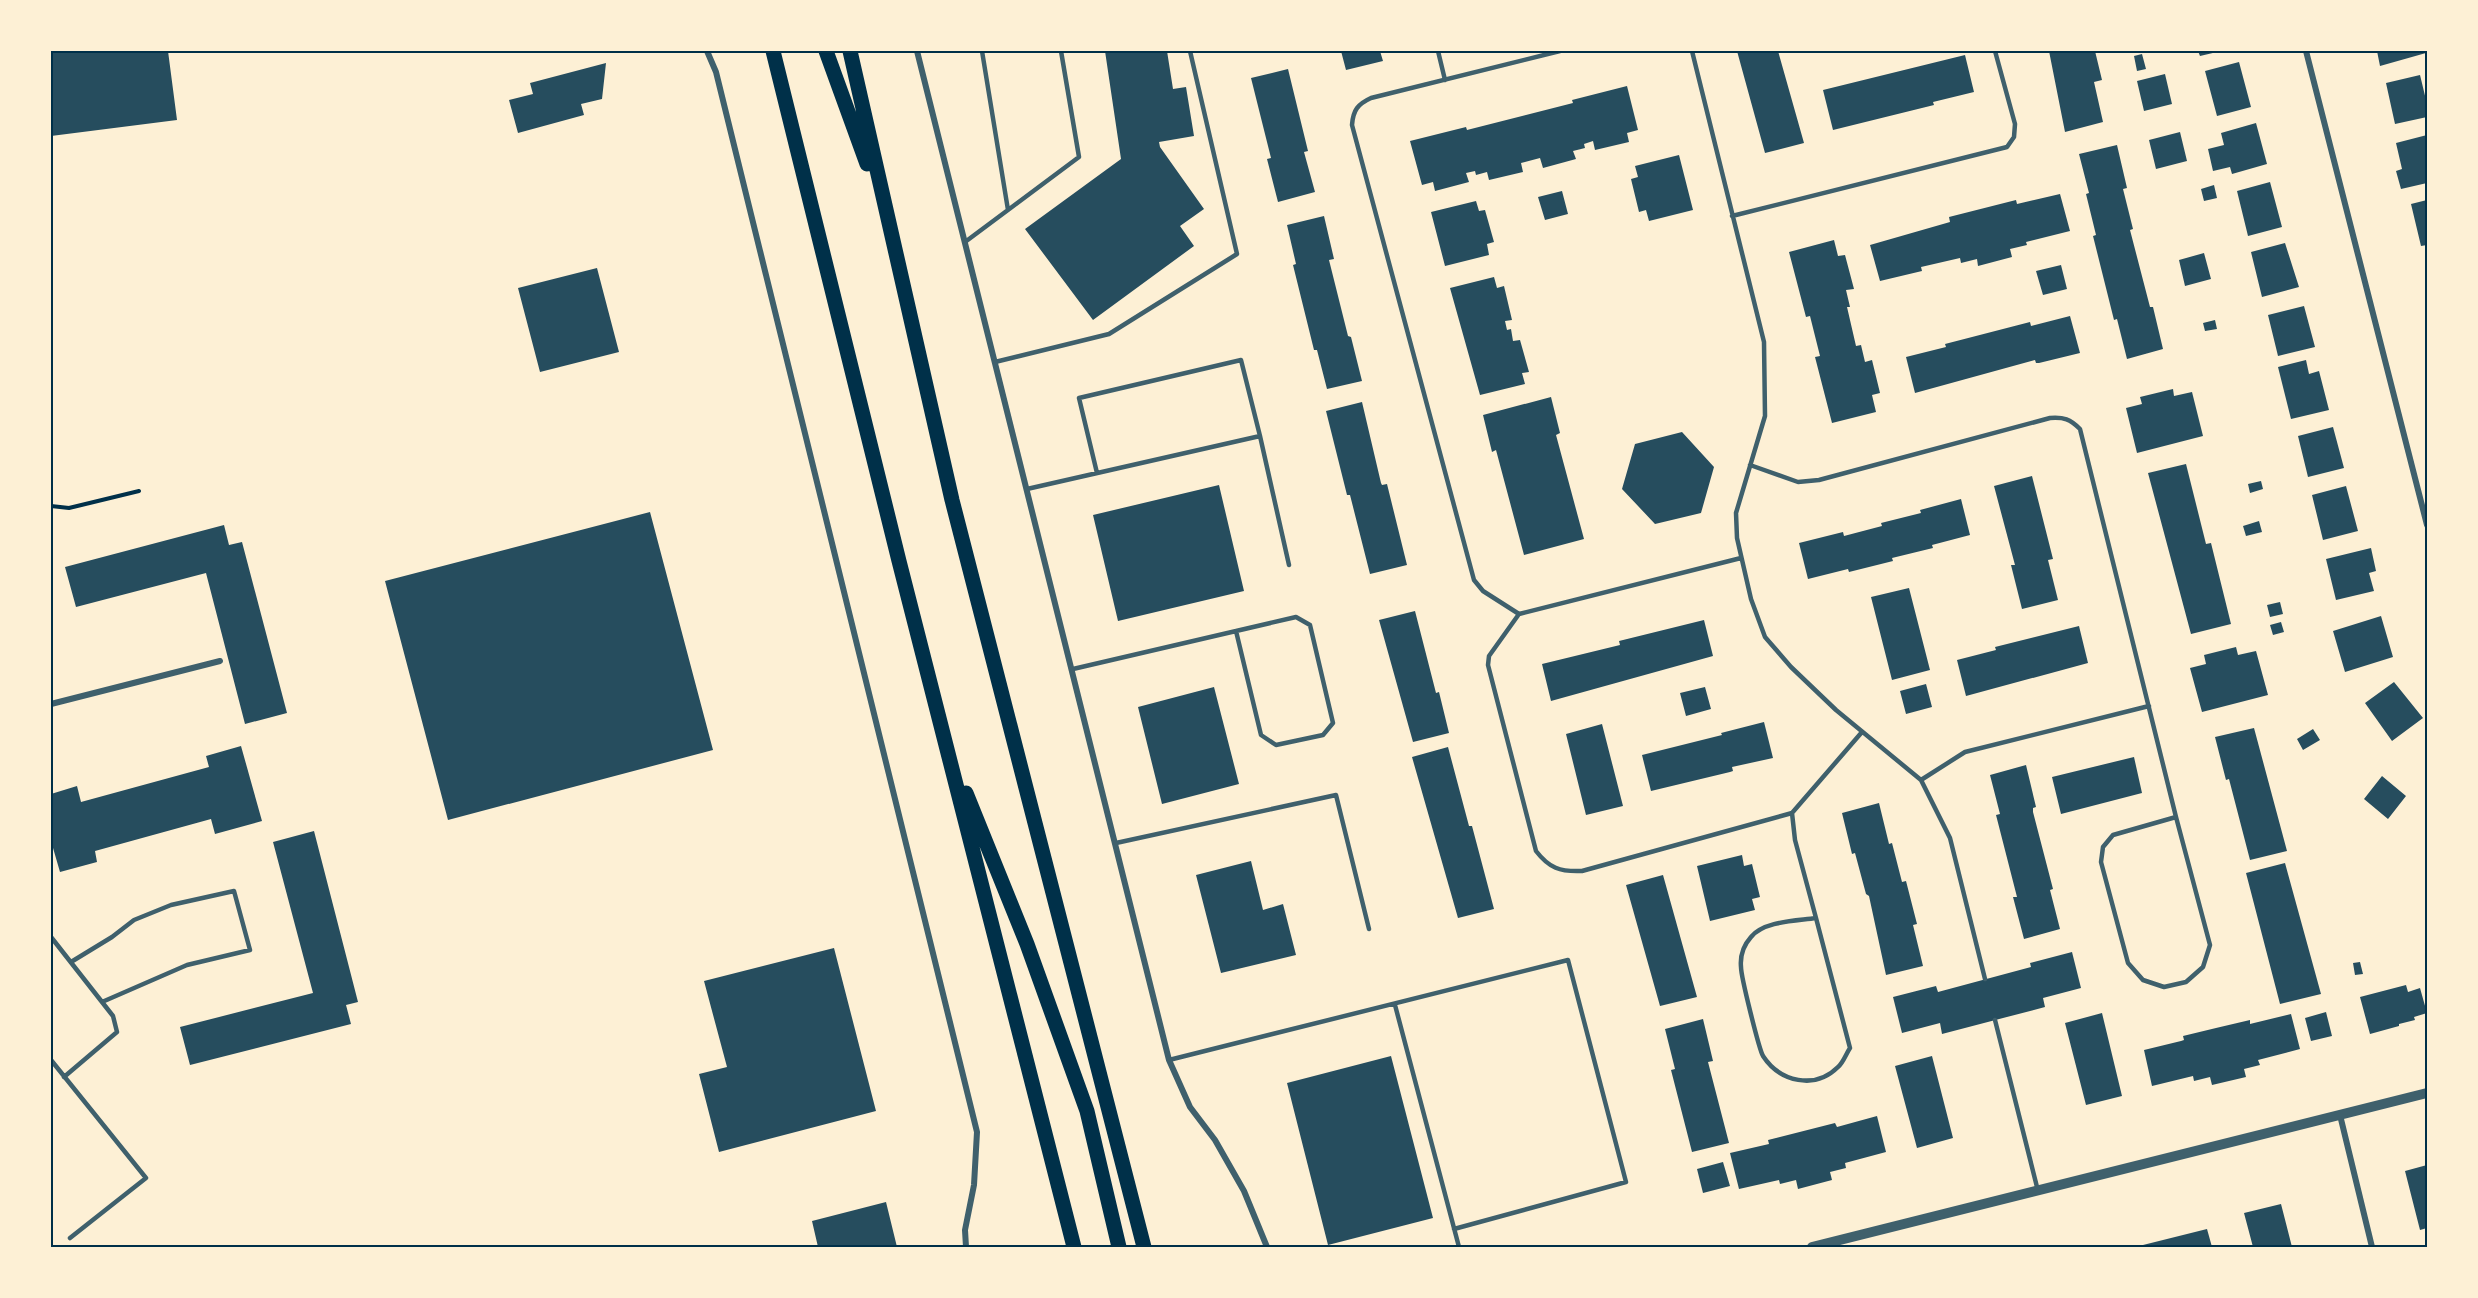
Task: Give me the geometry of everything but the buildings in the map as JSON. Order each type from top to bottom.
[{"type":"main road","points":[[773,51],[1074,1247]]},
{"type":"main road","points":[[826,51],[889,223]]},
{"type":"main road","points":[[850,51],[952,500],[1144,1247]]},
{"type":"main road","points":[[944,737],[1027,944],[1087,1111],[1119,1247]]},
{"type":"street","points":[[707,51],[719,81],[976,1132],[974,1185],[965,1230],[966,1247]]},
{"type":"street","points":[[917,51],[1169,1060],[1190,1107],[1215,1140],[1244,1191],[1267,1247]]},
{"type":"street","points":[[2306,51],[2427,525]]},
{"type":"street","points":[[51,704],[220,661]]},
{"type":"street","points":[[1812,1247],[2427,1093]]},
{"type":"street","points":[[2340,1114],[2372,1247]]},
{"type":"lane","points":[[982,51],[1008,210]]},
{"type":"lane","points":[[965,242],[1079,157],[1061,51]]},
{"type":"lane","points":[[995,362],[1109,334],[1237,254],[1190,51]]},
{"type":"lane","points":[[1438,51],[1445,80]]},
{"type":"lane","points":[[1519,614],[1483,591],[1474,580],[1352,125],[1353,113],[1360,103],[1371,98],[1560,51]]},
{"type":"lane","points":[[1692,51],[1764,342],[1765,416],[1736,513],[1741,558],[1751,599],[1765,637],[1791,668],[1862,732],[1921,780],[1950,838],[1985,979]]},
{"type":"lane","points":[[1732,216],[2007,147],[2014,137],[2015,124],[1995,51]]},
{"type":"lane","points":[[1097,473],[1079,398],[1241,360],[1289,565]]},
{"type":"lane","points":[[1750,465],[1798,482],[1819,480],[2050,418],[2062,417],[2072,421],[2080,429],[2210,945],[2203,967],[2186,982],[2164,987],[2143,980],[2128,963],[2101,862],[2103,847],[2113,835],[2176,817]]},
{"type":"lane","points":[[1027,489],[1260,436]]},
{"type":"lane","points":[[1741,558],[1519,614],[1489,657],[1488,665],[1536,850],[1547,865],[1563,872],[1582,871],[1792,813],[1862,732]]},
{"type":"lane","points":[[1073,669],[1296,616],[1310,625],[1333,723],[1323,735],[1276,745],[1261,735],[1236,631]]},
{"type":"lane","points":[[1921,780],[1965,752],[2149,706]]},
{"type":"lane","points":[[1116,843],[1336,795],[1369,928]]},
{"type":"lane","points":[[1792,813],[1795,840],[1816,918],[1850,1048],[1839,1067],[1820,1079],[1797,1081],[1776,1072],[1762,1055],[1741,968],[1742,951],[1752,936],[1767,927],[1816,918]]},
{"type":"lane","points":[[71,962],[134,920],[171,904],[234,891],[249,950],[187,965],[102,1002]]},
{"type":"lane","points":[[51,937],[113,1016],[117,1032],[64,1077]]},
{"type":"lane","points":[[1169,1060],[1568,960],[1626,1182],[1454,1229]]},
{"type":"lane","points":[[1395,1005],[1459,1247]]},
{"type":"lane","points":[[1995,1020],[2038,1191]]},
{"type":"lane","points":[[51,1060],[146,1178],[70,1238]]},
{"type":"path","points":[[51,506],[69,508],[139,491]]}]
